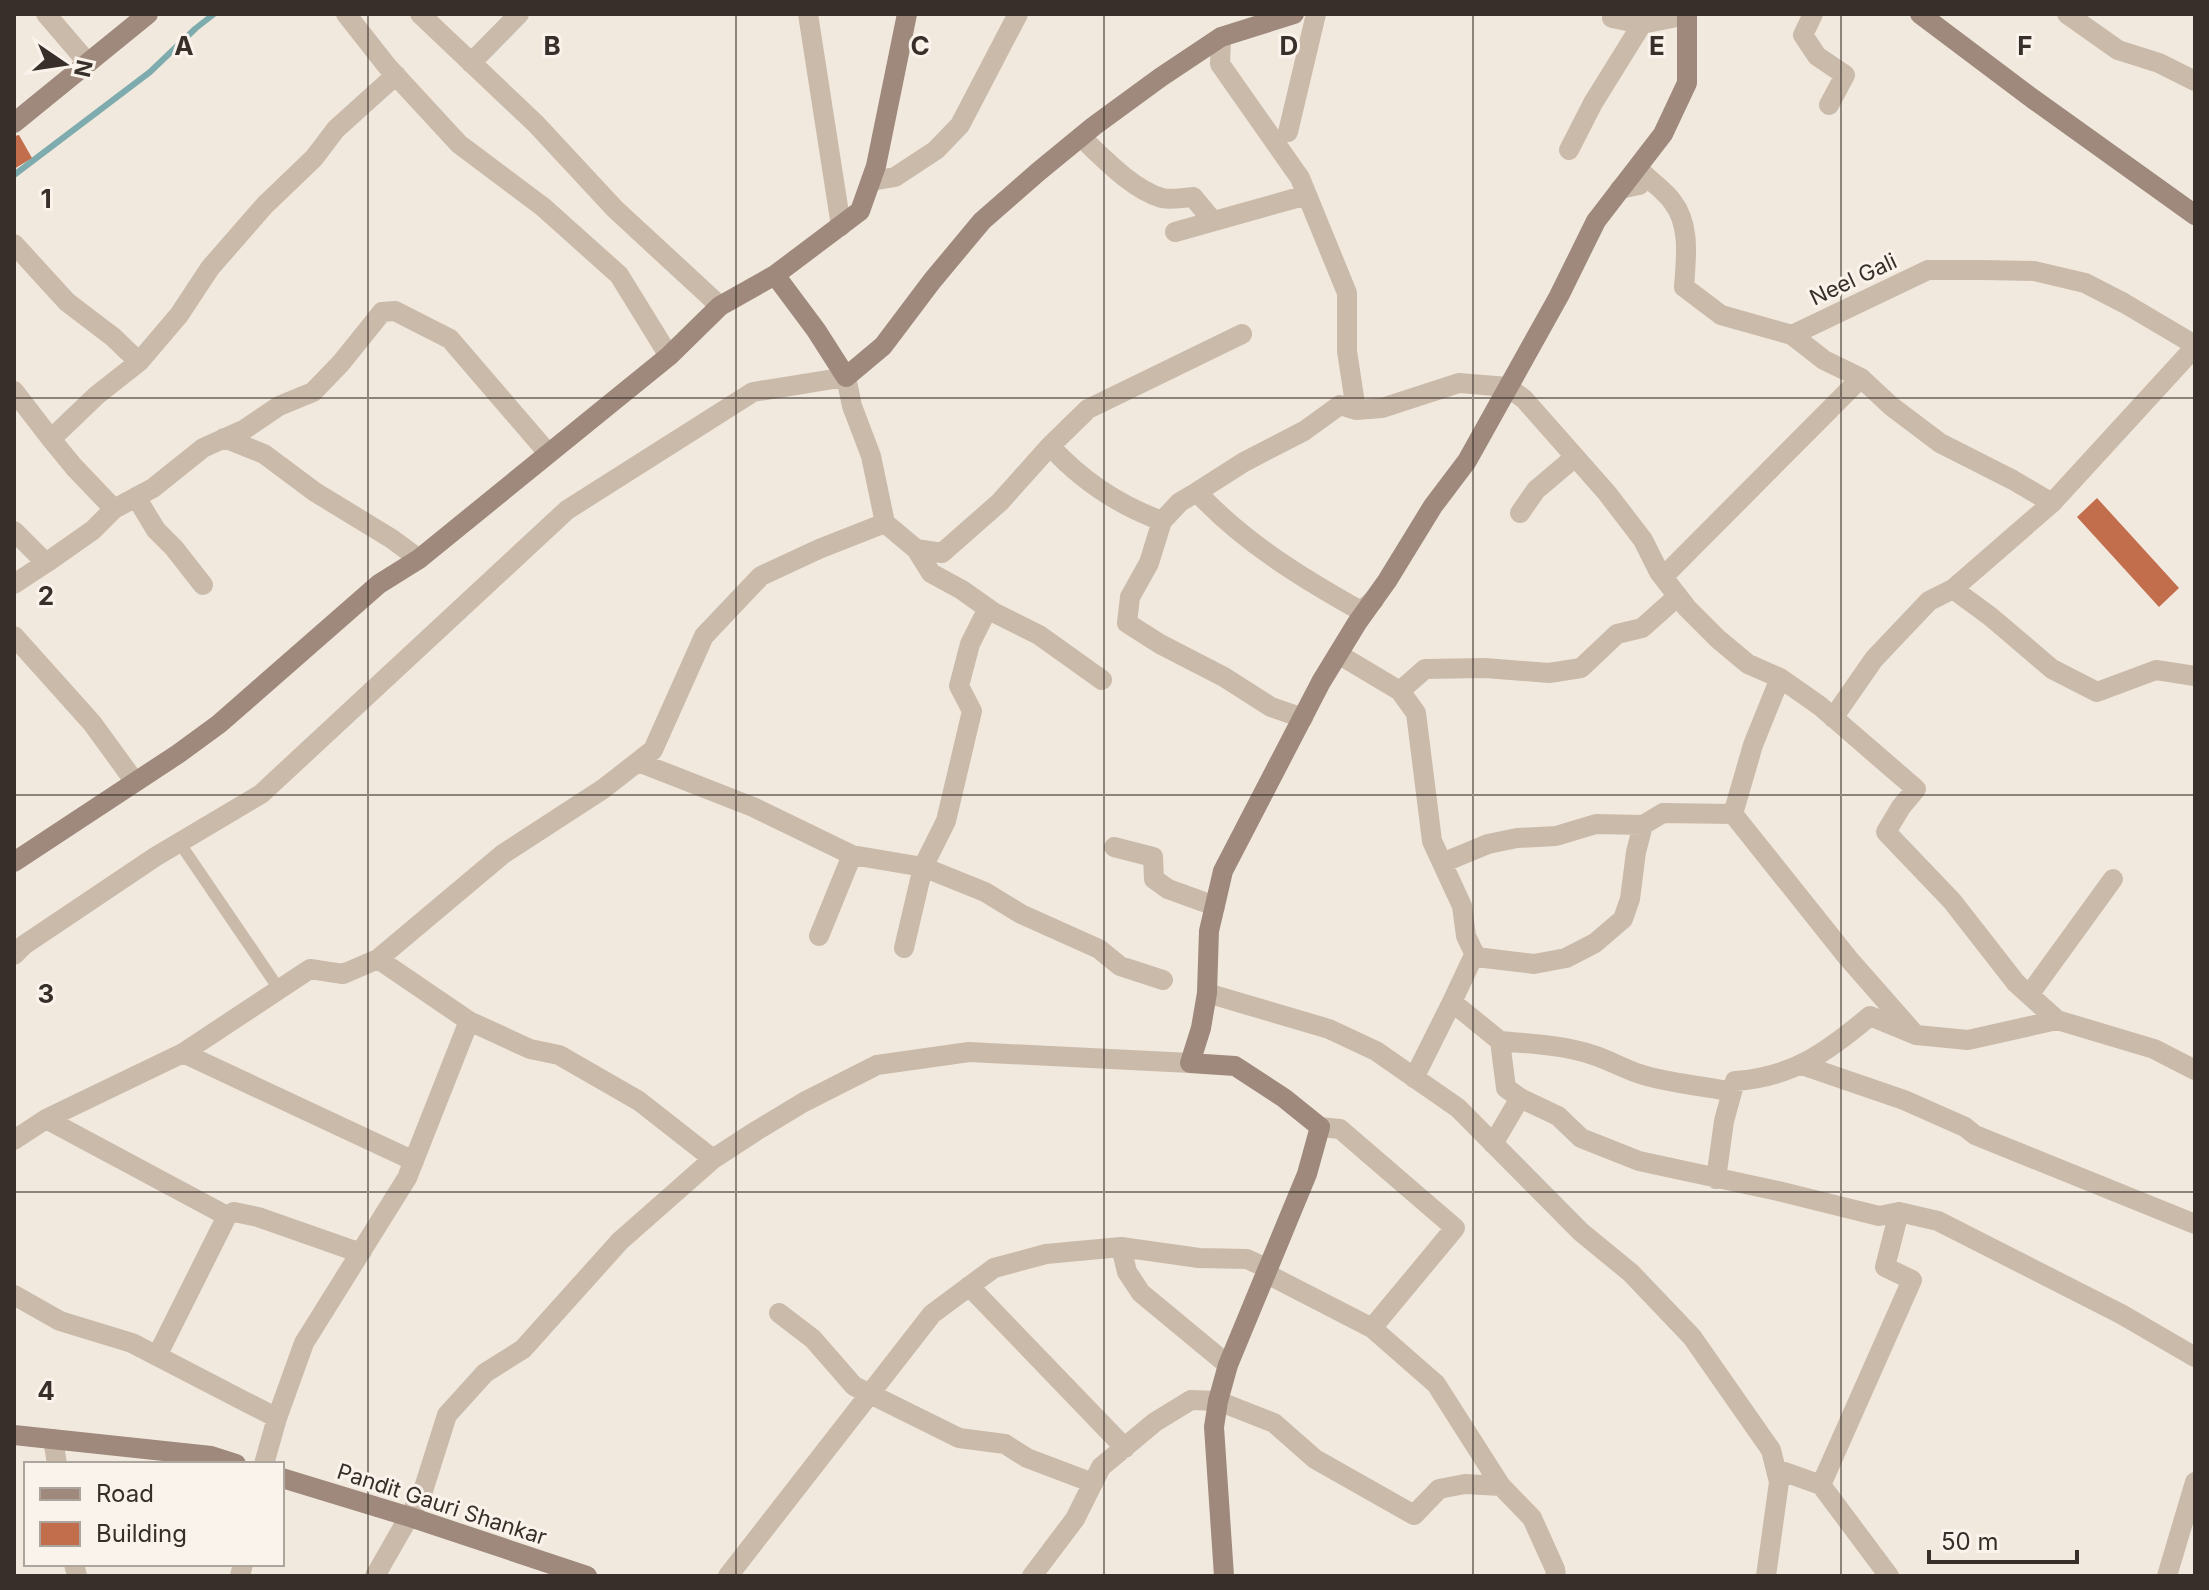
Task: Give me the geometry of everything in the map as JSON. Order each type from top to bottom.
[{"type":"street","points":[[46,14],[88,63]]},
{"type":"street","points":[[14,123],[148,14]]},
{"type":"street","points":[[346,14],[459,144],[543,207],[619,275],[669,356]]},
{"type":"street","points":[[420,14],[536,124],[615,209],[720,306]]},
{"type":"street","points":[[471,63],[519,14]]},
{"type":"street","points":[[808,14],[841,226]]},
{"type":"street","points":[[14,862],[219,724],[379,584],[419,559],[669,356],[720,306],[775,275],[860,211],[876,166],[907,14]]},
{"type":"street","points":[[871,181],[895,177],[936,150],[960,125],[1018,14]]},
{"type":"street","points":[[14,955],[179,842],[261,794],[567,510],[753,392],[846,377],[883,346],[982,221],[1081,137],[1221,37],[1294,14]]},
{"type":"street","points":[[1288,132],[1316,14]]},
{"type":"street","points":[[1190,1063],[1201,1028],[1207,993],[1209,931],[1223,871],[1338,654],[1433,506],[1467,461],[1559,296],[1596,221],[1663,134],[1687,83],[1687,14],[1642,24],[1612,18]]},
{"type":"street","points":[[1813,14],[1803,35],[1817,56],[1845,75],[1829,105]]},
{"type":"street","points":[[1920,14],[2195,215]]},
{"type":"street","points":[[2067,14],[2118,50],[2159,63],[2195,81]]},
{"type":"street","points":[[1569,150],[1593,103],[1642,24]]},
{"type":"street","points":[[1221,37],[1220,64],[1300,178],[1347,293],[1347,351],[1356,410]]},
{"type":"street","points":[[51,439],[97,395],[139,362],[179,315],[210,268],[265,205],[314,158],[336,129],[396,75]]},
{"type":"street","points":[[1081,137],[1136,185],[1163,199],[1193,197],[1213,221]]},
{"type":"street","points":[[1620,189],[1639,185],[1645,175],[1673,201],[1682,220],[1687,247],[1684,287],[1721,315],[1792,335],[1824,360],[1861,378],[1891,406],[1940,443],[2052,503]]},
{"type":"street","points":[[1175,232],[1307,195]]},
{"type":"street","points":[[14,244],[67,302],[113,337],[139,362]]},
{"type":"street","name":"Neel Gali","points":[[1792,335],[1928,270],[2034,271],[2085,283],[2195,346]]},
{"type":"street","points":[[775,275],[846,377],[852,406],[871,456],[885,523],[916,549],[931,573],[1039,635],[1102,680]]},
{"type":"street","points":[[14,584],[93,530],[114,509],[153,488],[203,448],[245,429],[279,406],[313,392],[382,312],[395,311],[450,339],[548,453]]},
{"type":"street","points":[[916,549],[942,553],[1000,502],[1088,409],[1242,334]]},
{"type":"street","points":[[1833,718],[1874,659],[1929,601],[1953,589],[2052,503],[2195,346]]},
{"type":"street","points":[[1663,577],[1861,378]]},
{"type":"street","points":[[1303,718],[1271,707],[1127,623],[1130,597],[1149,563],[1162,521],[1180,502],[1244,462],[1304,431],[1340,405],[1356,410],[1382,408],[1459,383],[1508,387],[1524,399],[1607,493],[1643,540],[1663,577],[1718,639],[1748,664],[1780,678],[1820,706],[1916,789],[1886,832],[1952,901],[2016,983],[2057,1020],[2154,1049],[2195,1070]]},
{"type":"street","points":[[14,391],[74,467],[114,509]]},
{"type":"street","points":[[224,438],[264,454],[315,492],[419,559]]},
{"type":"street","points":[[1050,446],[1071,469],[1129,509],[1162,521]]},
{"type":"street","points":[[1520,513],[1536,490],[1575,457]]},
{"type":"street","points":[[1197,492],[1219,515],[1266,552],[1334,596],[1361,611],[1374,600]]},
{"type":"street","points":[[136,497],[156,530],[203,585]]},
{"type":"street","points":[[14,1140],[46,1119],[183,1053],[310,969],[343,974],[378,959],[503,854],[603,789],[653,750],[704,636],[761,576],[885,523]]},
{"type":"street","points":[[14,531],[46,563]]},
{"type":"street","points":[[1953,589],[2052,669],[2097,692],[2156,670],[2195,676]]},
{"type":"street","points":[[1400,691],[1425,669],[1485,668],[1549,673],[1581,668],[1617,634],[1642,628],[1678,596]]},
{"type":"street","points":[[904,948],[923,867],[946,821],[972,711],[959,686],[970,644],[988,608]]},
{"type":"street","points":[[14,636],[92,723],[135,782]]},
{"type":"street","points":[[1338,654],[1400,691],[1416,713],[1432,841],[1462,906],[1466,936],[1476,957],[1534,964],[1566,958],[1595,943],[1623,919],[1630,899],[1643,825]]},
{"type":"street","points":[[1733,814],[1753,745],[1780,678]]},
{"type":"street","points":[[638,762],[753,807],[852,855],[923,867],[985,892],[1021,914],[1099,949],[1120,966],[1163,980]]},
{"type":"street","points":[[1442,863],[1488,844],[1517,838],[1556,836],[1596,824],[1643,825],[1663,813],[1733,814]]},
{"type":"street","points":[[1733,814],[1848,958],[1916,1035]]},
{"type":"street","points":[[1114,847],[1153,857],[1154,879],[1168,889],[1215,906]]},
{"type":"street","points":[[819,936],[852,855]]},
{"type":"street","points":[[2029,995],[2113,879]]},
{"type":"street","points":[[1414,1078],[1475,953]]},
{"type":"street","points":[[378,959],[469,1021],[530,1049],[559,1055],[639,1101],[713,1159]]},
{"type":"street","points":[[1207,993],[1329,1029],[1376,1051],[1458,1108],[1581,1232],[1631,1273],[1692,1337],[1771,1450],[1779,1482],[1766,1576]]},
{"type":"street","points":[[1452,1002],[1500,1041],[1550,1045],[1593,1055],[1665,1081],[1732,1092]]},
{"type":"street","points":[[1716,1179],[1724,1121],[1735,1081],[1754,1079],[1802,1065],[1832,1047],[1870,1016],[1916,1035],[1968,1040],[2057,1020]]},
{"type":"street","points":[[265,1462],[304,1343],[407,1178],[469,1021]]},
{"type":"street","points":[[1500,1041],[1506,1088],[1558,1116],[1581,1138],[1639,1161],[1716,1179],[1879,1216],[1899,1212],[1938,1221],[2121,1314],[2195,1357]]},
{"type":"street","points":[[375,1576],[422,1494],[447,1415],[485,1373],[523,1349],[620,1241],[713,1159],[804,1102],[877,1065],[969,1052],[1235,1066],[1284,1098],[1320,1127],[1340,1129],[1455,1228],[1372,1328]]},
{"type":"street","points":[[183,1053],[414,1161]]},
{"type":"street","points":[[1802,1065],[1904,1100],[1965,1127],[1975,1135],[2195,1224]]},
{"type":"street","points":[[1493,1144],[1520,1098]]},
{"type":"street","points":[[46,1119],[227,1216]]},
{"type":"street","points":[[1224,1576],[1214,1427],[1218,1401],[1228,1365],[1307,1174],[1320,1127]]},
{"type":"street","points":[[157,1356],[227,1216],[234,1212],[362,1251]]},
{"type":"street","points":[[1821,1485],[1912,1280],[1885,1267],[1899,1212]]},
{"type":"street","points":[[728,1576],[932,1314],[994,1268],[1046,1254],[1121,1247],[1199,1258],[1247,1259],[1269,1269]]},
{"type":"street","points":[[1121,1247],[1127,1272],[1141,1293],[1228,1365]]},
{"type":"street","points":[[1269,1269],[1267,1274],[1372,1328],[1436,1384],[1501,1486],[1532,1518],[1556,1576]]},
{"type":"street","points":[[969,1286],[1125,1448]]},
{"type":"street","points":[[14,1295],[60,1321],[132,1343],[277,1418]]},
{"type":"street","points":[[779,1313],[813,1339],[854,1386],[959,1438],[1005,1444],[1027,1458],[1093,1483]]},
{"type":"street","points":[[1032,1576],[1075,1519],[1101,1467],[1155,1422],[1191,1400],[1218,1401],[1274,1423],[1315,1459],[1414,1515],[1439,1489],[1465,1484],[1501,1486]]},
{"type":"street","points":[[14,1435],[211,1456],[230,1462]]},
{"type":"street","points":[[53,1439],[57,1462]]},
{"type":"street","points":[[1776,1469],[1821,1485],[1891,1575]]},
{"type":"street","name":"Pandit Gauri Shankar","points":[[284,1479],[587,1576]]},
{"type":"street","points":[[2167,1576],[2195,1482]]},
{"type":"lane","points":[[179,842],[279,989]]},
{"type":"building","points":[[19,135],[32,158],[14,169],[14,136]]},
{"type":"building","points":[[2097,498],[2179,588],[2159,607],[2077,517]]},
{"type":"waterway","points":[[14,175],[150,72],[214,14]]}]
